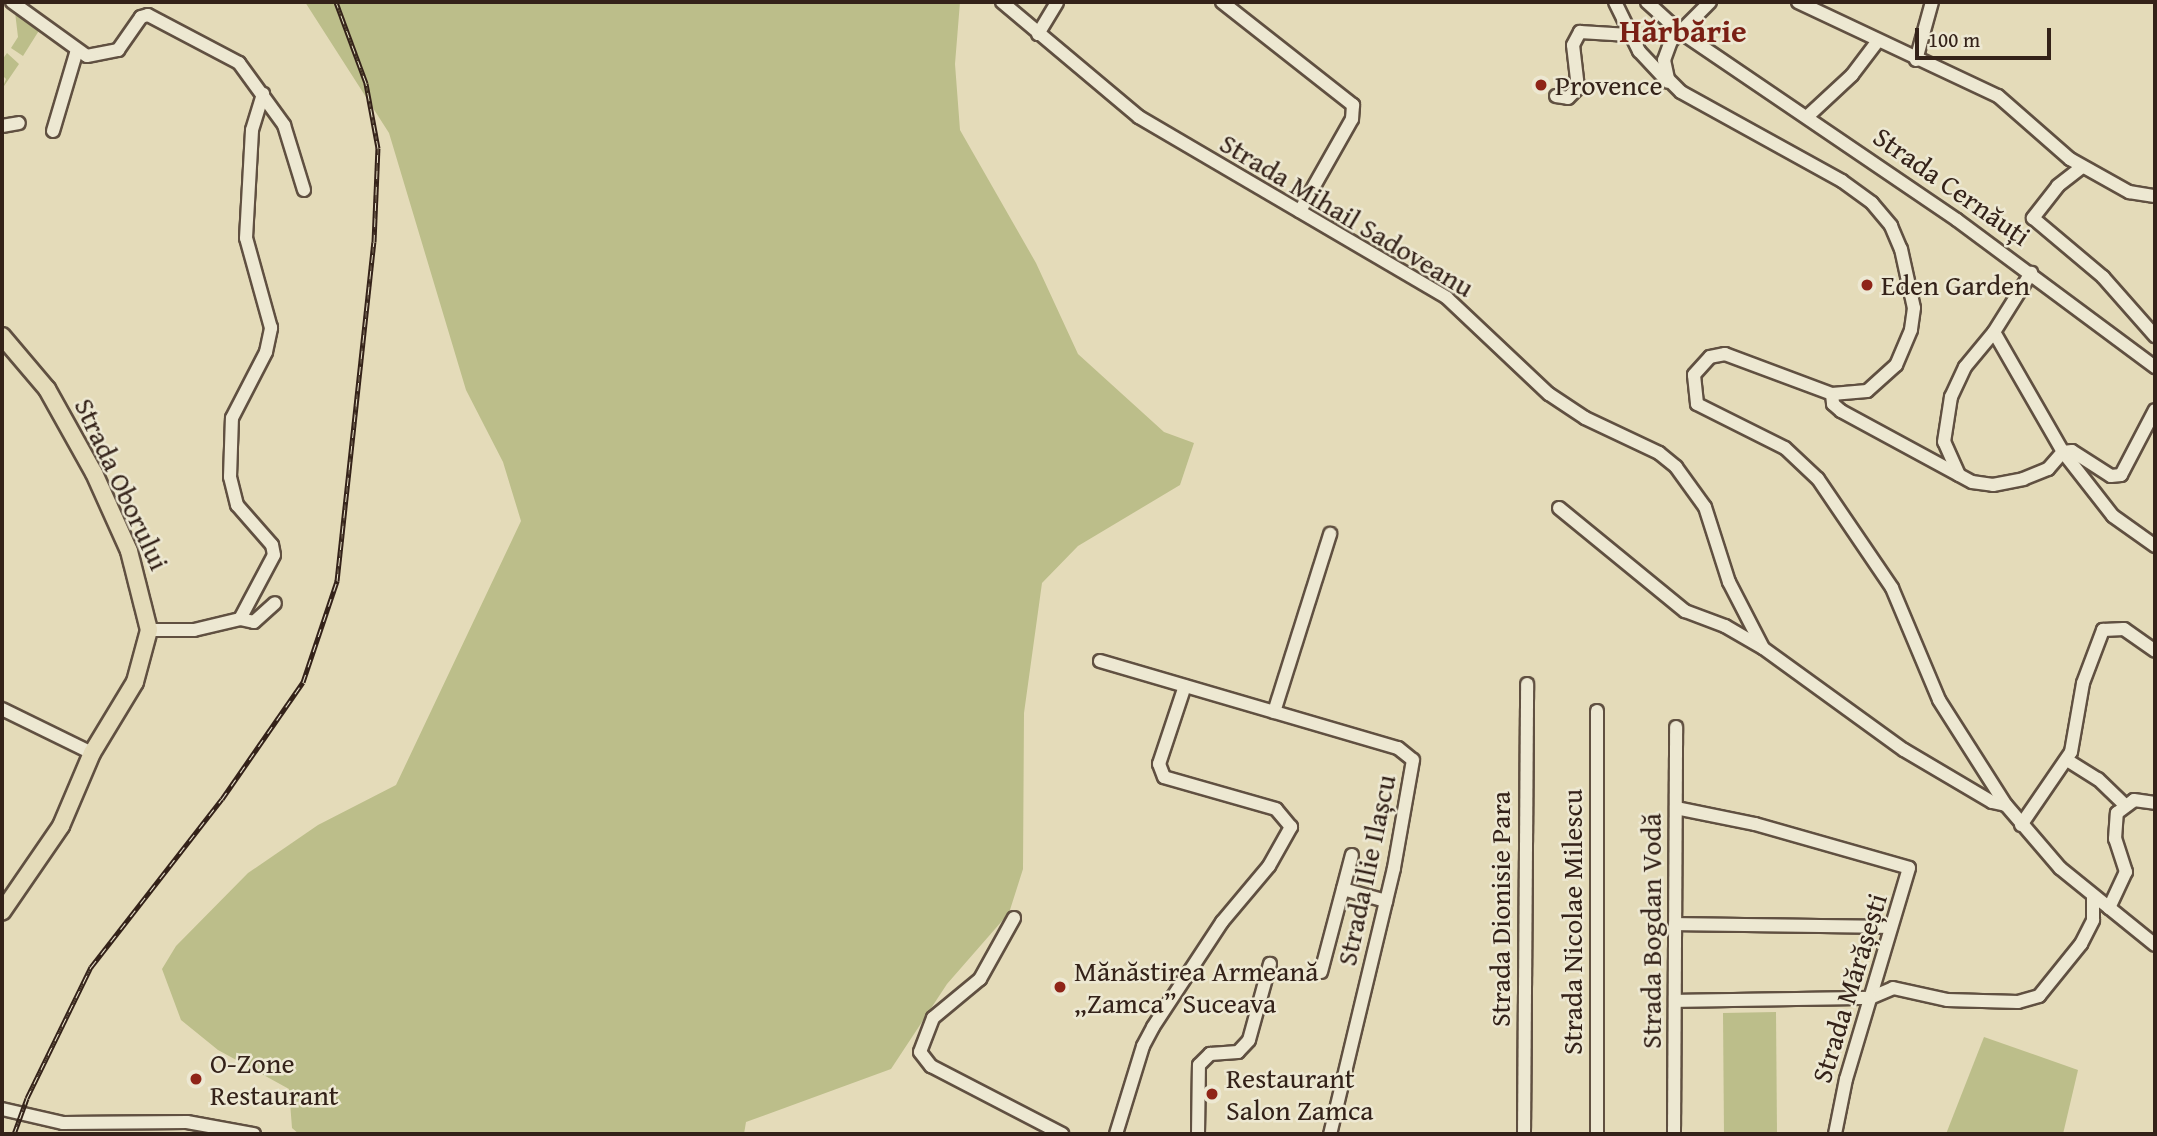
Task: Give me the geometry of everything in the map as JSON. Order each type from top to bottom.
[{"type":"main road","name":"Strada Oborului","points":[[2,336],[47,389],[94,473],[129,551],[149,630],[135,682],[92,753],[61,826],[2,912]]},
{"type":"street","points":[[12,2],[77,50],[90,56],[118,50],[141,17],[148,15],[239,63],[284,125],[304,190]]},
{"type":"street","name":"Strada Mihail Sadoveanu","points":[[1002,2],[1139,117],[1447,298],[1512,363],[1566,407],[1659,453],[1676,467],[1705,507],[1729,582],[1763,648]]},
{"type":"street","points":[[1038,34],[1057,2]]},
{"type":"street","points":[[1222,2],[1353,105],[1352,119],[1300,211]]},
{"type":"street","points":[[1615,2],[1629,35],[1648,63],[1674,86],[1842,181],[1884,215],[1908,269],[1914,308],[1905,350],[1884,380],[1867,391],[1832,394],[1726,354],[1710,357],[1694,375],[1697,404],[1707,412],[1786,448],[1818,479],[1892,588],[1939,700],[2006,805],[2021,825],[2093,896],[2155,945]]},
{"type":"street","name":"Strada Cernăuți","points":[[1647,2],[2031,273],[2155,367]]},
{"type":"street","name":"Strada Cernăuți","points":[[1654,2],[1684,30]]},
{"type":"street","points":[[1674,86],[1664,60],[1684,30],[1710,2]]},
{"type":"street","points":[[1798,2],[2011,104],[2082,167],[2129,192],[2155,196]]},
{"type":"street","points":[[1916,60],[1932,2]]},
{"type":"street","points":[[1684,30],[1674,52],[1672,67],[1679,83],[1700,101]]},
{"type":"street","points":[[1556,96],[1568,98],[1578,88],[1573,45],[1580,32],[1629,35]]},
{"type":"street","points":[[1809,115],[1852,75],[1877,42]]},
{"type":"street","points":[[52,131],[77,50]]},
{"type":"street","points":[[240,619],[274,555],[272,545],[237,505],[230,477],[232,418],[266,352],[271,328],[246,238],[252,130],[263,94]]},
{"type":"street","points":[[2,126],[19,123]]},
{"type":"street","points":[[2082,167],[2058,186],[2033,218],[2112,285],[2155,336]]},
{"type":"street","points":[[1959,475],[1944,442],[1946,411],[1965,367],[1994,332],[2031,273]]},
{"type":"street","points":[[1994,332],[2063,452],[2113,516],[2155,546]]},
{"type":"street","points":[[1832,394],[1833,404],[1841,411],[1959,475],[1993,485],[2023,479],[2048,469],[2063,452],[2072,450],[2111,476],[2121,475],[2155,410]]},
{"type":"street","name":"Strada Mihail Sadoveanu","points":[[1559,508],[1675,604],[1763,648],[1904,750],[1992,802],[2006,805]]},
{"type":"street","points":[[1274,712],[1330,534]]},
{"type":"street","points":[[149,630],[194,631],[240,619],[254,622],[275,603]]},
{"type":"street","points":[[2021,825],[2067,760],[2088,661],[2103,630],[2124,629],[2155,651]]},
{"type":"street","name":"Strada Ilie Ilașcu","points":[[1100,661],[1398,747],[1413,760],[1386,901],[1330,1134]]},
{"type":"street","name":"Strada Dionisie Para","points":[[1524,1134],[1528,684]]},
{"type":"street","points":[[1116,1134],[1143,1046],[1153,1027],[1222,922],[1269,866],[1291,827],[1276,808],[1164,777],[1159,764],[1185,686]]},
{"type":"street","points":[[2,709],[92,753]]},
{"type":"street","name":"Strada Nicolae Milescu","points":[[1597,710],[1597,1134]]},
{"type":"street","name":"Strada Bogdan Vodă","points":[[1674,1134],[1676,727]]},
{"type":"street","points":[[2067,760],[2098,779],[2124,804],[2155,803]]},
{"type":"street","points":[[2109,908],[2126,872],[2114,827],[2124,804]]},
{"type":"street","name":"Strada Mărășești","points":[[1676,808],[1755,824],[1819,845],[1909,868],[1834,1130]]},
{"type":"street","points":[[1321,972],[1352,855]]},
{"type":"street","points":[[1343,889],[1386,901]]},
{"type":"street","points":[[1675,1002],[1870,998],[1893,988],[1947,1000],[2018,1002],[2039,996],[2081,944],[2093,920],[2093,896]]},
{"type":"street","points":[[1014,918],[980,979],[933,1018],[919,1052],[931,1066],[1062,1134]]},
{"type":"street","points":[[1675,924],[1890,927]]},
{"type":"street","points":[[1198,1134],[1199,1065],[1210,1054],[1238,1052],[1249,1040],[1270,964]]},
{"type":"street","points":[[2,1109],[41,1120],[88,1124],[187,1122],[254,1134]]},
{"type":"street","points":[[88,1124],[97,1134]]},
{"type":"green space","points":[[305,2],[960,2],[955,64],[960,130],[1036,263],[1078,354],[1164,432],[1194,443],[1180,485],[1078,546],[1042,583],[1024,713],[1023,869],[1009,913],[947,984],[891,1069],[746,1122],[744,1134],[299,1134],[292,1128],[289,1089],[218,1050],[181,1020],[162,969],[176,946],[248,873],[318,825],[396,785],[521,521],[503,462],[466,390],[389,133]]},
{"type":"green space","points":[[15,12],[40,29],[23,56],[11,48],[18,37]]},
{"type":"green space","points":[[7,53],[19,64],[2,89],[6,79],[2,75],[2,60]]},
{"type":"green space","points":[[1776,1012],[1777,1134],[1724,1134],[1723,1013]]},
{"type":"green space","points":[[1984,1037],[2078,1070],[2063,1134],[1946,1134]]},
{"type":"railway","points":[[14,1134],[27,1098],[91,967],[222,799],[303,682],[337,581],[374,242],[378,148],[366,83],[336,2]]},
{"type":"place","name":"Provence","points":[[1541,85]]},
{"type":"place","name":"Eden Garden","points":[[1867,285]]},
{"type":"place","name":"Mănăstirea Armeană „Zamca” Suceava","points":[[1060,987]]},
{"type":"place","name":"O-Zone Restaurant","points":[[196,1079]]},
{"type":"place","name":"Restaurant Salon Zamca","points":[[1212,1094]]},
{"type":"district","name":"Hărbărie","points":[[1683,31]]}]
